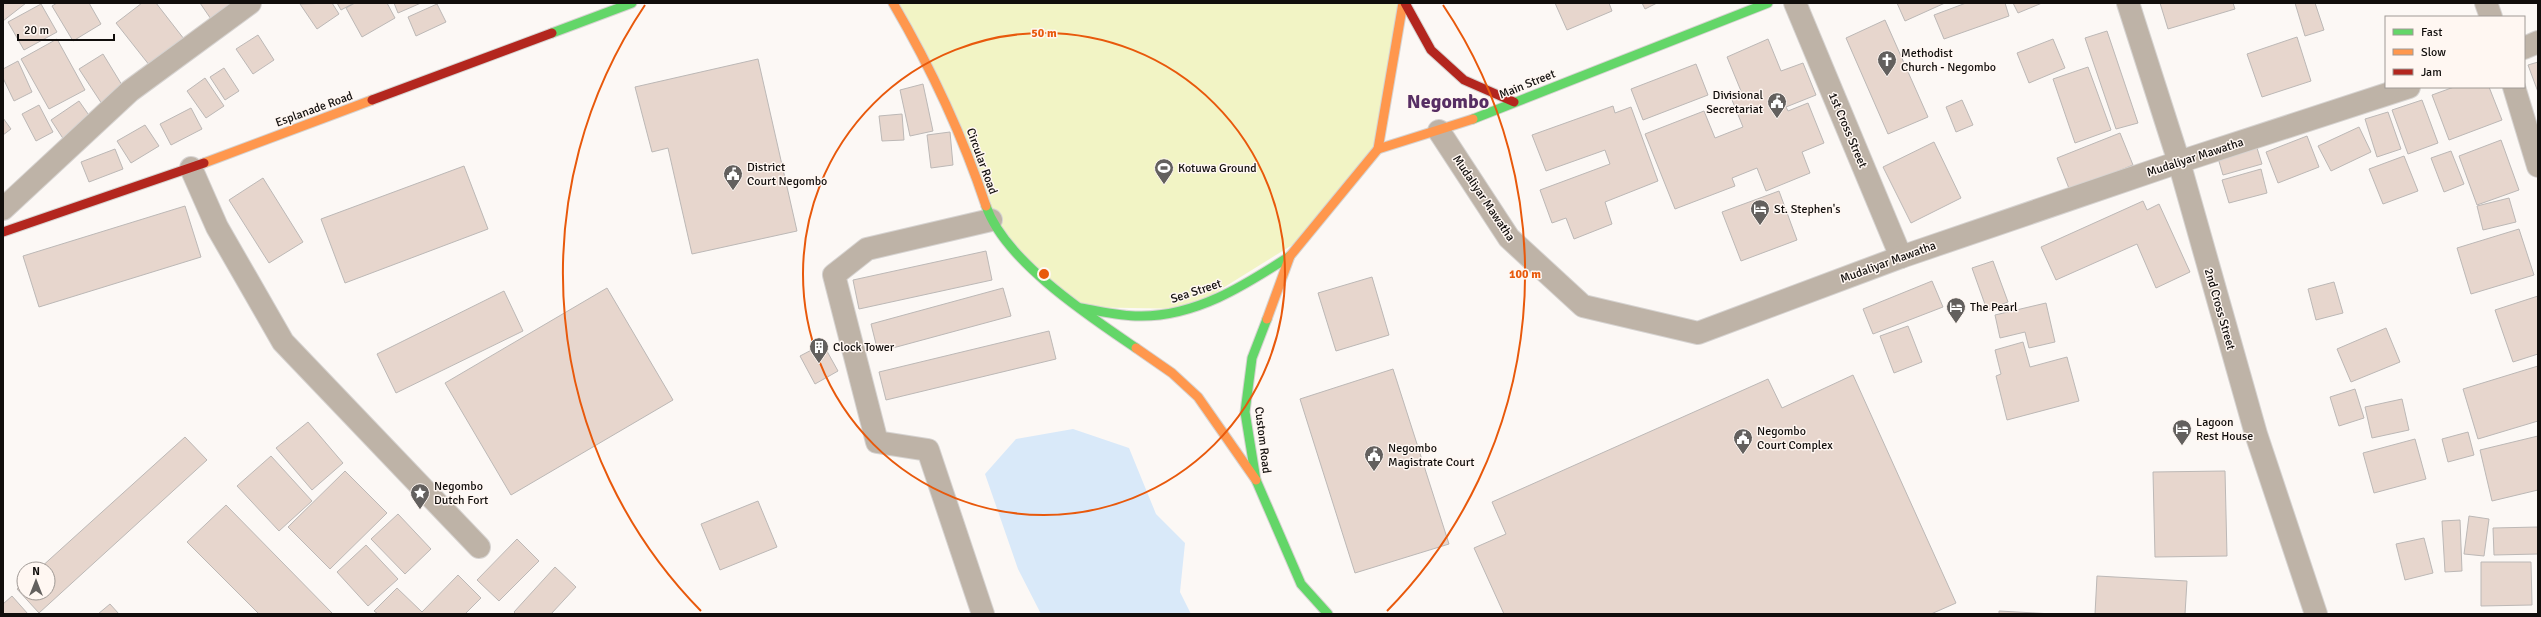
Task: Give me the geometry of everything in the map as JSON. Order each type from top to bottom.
[{"type":"street","points":[[3,209],[130,91],[250,3]]},
{"type":"street","name":"Esplanade Road","points":[[3,232],[191,168],[632,3]]},
{"type":"street","name":"Circular Road","points":[[893,3],[924,57],[967,149],[991,220],[1027,264],[1076,307],[1172,373],[1198,397],[1256,480]]},
{"type":"street","points":[[1404,3],[1431,50],[1447,65],[1464,80],[1514,102]]},
{"type":"street","points":[[1290,256],[1378,149],[1404,3]]},
{"type":"street","name":"Main Street","points":[[1378,149],[1439,131],[1768,3]]},
{"type":"street","name":"1st Cross Street","points":[[1796,3],[1901,257]]},
{"type":"street","name":"2nd Cross Street","points":[[2128,3],[2179,162],[2256,434],[2316,614]]},
{"type":"street","points":[[2486,3],[2491,16]]},
{"type":"street","points":[[2525,48],[2538,42]]},
{"type":"street","name":"Mudaliyar Mawatha","points":[[1439,131],[1509,238],[1583,306],[1698,333],[1901,257],[2179,162],[2406,88]]},
{"type":"street","points":[[2514,88],[2538,166]]},
{"type":"street","points":[[191,168],[217,227],[283,342],[479,547]]},
{"type":"street","points":[[983,614],[928,450],[877,442],[834,275],[867,249],[991,220]]},
{"type":"street","name":"Sea Street","points":[[1076,307],[1139,316],[1189,309],[1242,287],[1290,256]]},
{"type":"street","name":"Custom Road","points":[[1290,256],[1252,358],[1245,412],[1256,480],[1301,584],[1328,614]]},
{"type":"green space","name":"Kotuwa Ground","points":[[893,3],[1403,3],[1378,149],[1305,237],[1189,309],[1076,307],[1011,248]]},
{"type":"water","points":[[1073,429],[1129,448],[1156,514],[1185,543],[1180,592],[1191,614],[1041,614],[1018,569],[985,474],[1016,439]]},
{"type":"building","points":[[3,3],[26,3],[3,21]]},
{"type":"building","points":[[57,3],[89,3],[101,24],[73,41],[52,6]]},
{"type":"building","points":[[142,3],[156,3],[184,39],[150,66],[116,23]]},
{"type":"building","points":[[200,3],[229,3],[233,8],[213,22]]},
{"type":"building","points":[[332,3],[339,14],[317,29],[300,4]]},
{"type":"building","points":[[337,3],[354,3],[341,10]]},
{"type":"building","points":[[355,3],[387,3],[395,18],[362,37],[346,8]]},
{"type":"building","points":[[394,3],[421,3],[398,13]]},
{"type":"building","points":[[1555,3],[1609,3],[1612,11],[1567,30]]},
{"type":"building","points":[[1642,3],[1657,3],[1645,9]]},
{"type":"building","points":[[1897,3],[1945,3],[1905,21]]},
{"type":"building","points":[[1966,3],[2005,3],[2009,16],[1944,39],[1934,15]]},
{"type":"building","points":[[2013,3],[2042,3],[2018,13]]},
{"type":"building","points":[[2160,3],[2233,3],[2235,9],[2168,29]]},
{"type":"building","points":[[2295,3],[2315,3],[2324,30],[2305,36]]},
{"type":"building","points":[[41,4],[57,32],[24,50],[8,22]]},
{"type":"building","points":[[437,4],[446,22],[416,36],[408,17]]},
{"type":"building","name":"Methodist Church - Negombo","points":[[1885,20],[1928,117],[1888,134],[1846,38]]},
{"type":"building","points":[[2107,31],[2138,123],[2116,129],[2085,38]]},
{"type":"building","points":[[258,35],[274,60],[253,74],[236,49]]},
{"type":"building","points":[[2297,37],[2311,81],[2262,97],[2247,54]]},
{"type":"building","points":[[57,39],[85,90],[49,109],[21,59]]},
{"type":"building","name":"Divisional Secretariat","points":[[1768,39],[1781,71],[1803,63],[1816,95],[1786,107],[1788,111],[1808,103],[1824,143],[1802,152],[1810,173],[1766,191],[1757,168],[1732,178],[1735,186],[1675,209],[1645,134],[1704,111],[1715,138],[1743,127],[1730,95],[1741,91],[1727,57]]},
{"type":"building","points":[[2053,39],[2065,68],[2029,83],[2017,53]]},
{"type":"building","points":[[103,54],[125,90],[102,104],[79,69]]},
{"type":"building","name":"District Court Negombo","points":[[758,59],[797,231],[692,254],[668,148],[652,152],[635,87]]},
{"type":"building","points":[[18,61],[32,92],[14,101],[3,78],[3,69]]},
{"type":"building","points":[[2538,62],[2538,92],[2528,65]]},
{"type":"building","points":[[1696,64],[1708,95],[1643,120],[1631,89]]},
{"type":"building","points":[[2088,67],[2111,130],[2075,143],[2053,79]]},
{"type":"building","points":[[224,68],[239,91],[225,100],[210,77]]},
{"type":"building","points":[[205,78],[224,106],[206,118],[187,91]]},
{"type":"building","points":[[923,84],[933,131],[910,136],[900,90]]},
{"type":"building","points":[[2451,88],[2489,88],[2502,120],[2449,140],[2432,95]]},
{"type":"building","points":[[1962,100],[1973,125],[1956,132],[1946,107]]},
{"type":"building","points":[[2422,100],[2438,143],[2408,154],[2392,110]]},
{"type":"building","points":[[79,101],[93,121],[64,140],[51,120]]},
{"type":"building","points":[[39,105],[53,132],[36,141],[22,114]]},
{"type":"building","points":[[1613,106],[1615,113],[1631,107],[1658,181],[1605,202],[1612,224],[1574,239],[1566,218],[1552,223],[1540,190],[1610,164],[1605,150],[1546,171],[1532,135]]},
{"type":"building","points":[[191,108],[202,129],[171,145],[160,124]]},
{"type":"building","points":[[2388,112],[2401,149],[2377,157],[2365,119]]},
{"type":"building","points":[[902,114],[904,140],[882,141],[879,116]]},
{"type":"building","points":[[3,118],[11,129],[3,135]]},
{"type":"building","points":[[145,125],[159,146],[131,163],[117,141]]},
{"type":"building","points":[[2359,127],[2371,152],[2331,171],[2318,146]]},
{"type":"building","points":[[950,132],[953,165],[931,168],[927,135]]},
{"type":"building","points":[[2120,133],[2133,165],[2070,191],[2057,158]]},
{"type":"building","points":[[2307,136],[2319,167],[2278,183],[2266,152]]},
{"type":"building","points":[[2501,140],[2519,190],[2477,205],[2459,156]]},
{"type":"building","points":[[1934,142],[1961,198],[1911,223],[1883,167]]},
{"type":"building","points":[[2257,148],[2262,164],[2223,175],[2218,158]]},
{"type":"building","points":[[115,149],[123,169],[89,182],[81,162]]},
{"type":"building","points":[[2451,151],[2464,184],[2444,192],[2431,158]]},
{"type":"building","points":[[2404,156],[2418,191],[2383,204],[2369,169]]},
{"type":"building","points":[[464,166],[488,229],[345,283],[321,219]]},
{"type":"building","points":[[2261,169],[2267,193],[2229,203],[2222,180]]},
{"type":"building","points":[[263,178],[303,242],[269,263],[229,200]]},
{"type":"building","name":"St. Stephen's","points":[[1779,191],[1797,240],[1741,261],[1722,212]]},
{"type":"building","points":[[2509,198],[2516,222],[2483,230],[2477,206]]},
{"type":"building","points":[[2143,201],[2147,210],[2159,204],[2190,272],[2156,288],[2137,244],[2056,280],[2041,247]]},
{"type":"building","points":[[185,206],[201,257],[39,307],[23,256]]},
{"type":"building","points":[[2519,229],[2534,275],[2471,294],[2457,248]]},
{"type":"building","points":[[986,251],[992,280],[859,309],[853,280]]},
{"type":"building","points":[[1993,261],[2008,302],[1987,310],[1972,268]]},
{"type":"building","points":[[1372,277],[1389,335],[1336,351],[1318,293]]},
{"type":"building","points":[[1932,281],[1943,307],[1873,334],[1863,309]]},
{"type":"building","points":[[2334,282],[2343,313],[2316,320],[2308,289]]},
{"type":"building","points":[[607,288],[673,400],[511,495],[445,383]]},
{"type":"building","points":[[1003,288],[1011,316],[878,352],[871,324]]},
{"type":"building","points":[[504,291],[523,331],[396,393],[377,354]]},
{"type":"building","points":[[2538,296],[2538,354],[2513,362],[2495,310]]},
{"type":"building","points":[[2046,303],[2055,342],[2029,348],[2025,332],[2000,338],[1995,315]]},
{"type":"building","points":[[1908,326],[1922,362],[1894,373],[1880,336]]},
{"type":"building","points":[[2386,328],[2400,362],[2351,382],[2337,349]]},
{"type":"building","points":[[1049,331],[1056,359],[886,400],[879,372]]},
{"type":"building","points":[[2023,342],[2030,367],[2067,357],[2079,401],[2007,420],[1996,376],[2001,374],[1995,350]]},
{"type":"building","name":"Clock Tower","points":[[823,344],[838,371],[815,384],[800,356]]},
{"type":"building","points":[[2538,366],[2538,421],[2478,439],[2463,389]]},
{"type":"building","name":"Negombo Magistrate Court","points":[[1393,369],[1449,544],[1355,573],[1300,399]]},
{"type":"building","name":"Negombo Court Complex","points":[[1853,375],[1956,603],[1931,614],[1504,614],[1474,548],[1506,534],[1492,502],[1768,379],[1782,408]]},
{"type":"building","points":[[2355,389],[2364,418],[2339,426],[2330,397]]},
{"type":"building","points":[[2402,399],[2409,430],[2372,438],[2365,407]]},
{"type":"building","points":[[308,422],[343,463],[312,490],[276,448]]},
{"type":"building","points":[[2468,432],[2474,455],[2448,462],[2442,439]]},
{"type":"building","points":[[2538,436],[2538,490],[2492,501],[2480,450]]},
{"type":"building","points":[[185,437],[207,460],[56,598],[56,561],[48,561]]},
{"type":"building","points":[[2415,439],[2426,479],[2374,493],[2363,453]]},
{"type":"building","points":[[271,456],[312,501],[279,531],[237,486]]},
{"type":"building","points":[[345,471],[387,513],[330,569],[288,527]]},
{"type":"building","points":[[2225,471],[2227,556],[2155,557],[2153,472]]},
{"type":"building","points":[[758,501],[777,547],[720,570],[701,524]]},
{"type":"building","points":[[226,505],[333,614],[259,614],[187,542]]},
{"type":"building","points":[[398,514],[431,549],[405,574],[371,539]]},
{"type":"building","points":[[2469,516],[2489,519],[2484,556],[2464,554]]},
{"type":"building","points":[[2460,520],[2462,571],[2445,572],[2442,521]]},
{"type":"building","points":[[2538,527],[2538,554],[2494,555],[2493,528]]},
{"type":"building","points":[[2424,538],[2433,573],[2405,580],[2396,544]]},
{"type":"building","points":[[517,539],[539,561],[499,601],[477,580]]},
{"type":"building","points":[[366,545],[398,579],[368,606],[337,572]]},
{"type":"building","points":[[2481,562],[2531,562],[2532,605],[2481,606]]},
{"type":"building","points":[[555,567],[576,587],[551,614],[516,614],[514,612]]},
{"type":"building","points":[[458,575],[481,598],[465,614],[378,614],[374,611],[397,588],[422,612]]},
{"type":"building","points":[[2097,576],[2187,581],[2185,614],[2095,614]]},
{"type":"building","points":[[12,596],[28,614],[3,614],[3,604]]},
{"type":"building","points":[[28,601],[52,601],[39,613]]},
{"type":"building","points":[[110,604],[119,614],[98,614]]},
{"type":"building","points":[[1999,611],[2053,614],[1999,614]]},
{"type":"traffic: fast","points":[[552,33],[632,3]]},
{"type":"traffic: fast","points":[[1473,119],[1768,3]]},
{"type":"traffic: fast","points":[[986,206],[996,227],[1029,267],[1073,304],[1136,348]]},
{"type":"traffic: fast","points":[[1081,308],[1132,316],[1160,315],[1180,311],[1218,298],[1255,278],[1290,256]]},
{"type":"traffic: fast","points":[[1267,319],[1252,358],[1245,412],[1256,480],[1301,584],[1328,614]]},
{"type":"traffic: slow","points":[[893,3],[907,27],[945,102],[967,153],[986,206]]},
{"type":"traffic: slow","points":[[1378,149],[1403,3]]},
{"type":"traffic: slow","points":[[204,163],[372,100]]},
{"type":"traffic: slow","points":[[1267,319],[1290,256],[1378,149],[1473,119]]},
{"type":"traffic: slow","points":[[1136,348],[1172,373],[1198,397],[1256,480]]},
{"type":"traffic: jam","points":[[1405,3],[1431,50],[1464,80],[1514,102]]},
{"type":"traffic: jam","points":[[372,100],[552,33]]},
{"type":"traffic: jam","points":[[3,232],[204,163]]},
{"type":"place","name":"Methodist Church - Negombo","points":[[1887,77]]},
{"type":"place","name":"Divisional Secretariat","points":[[1777,119]]},
{"type":"place","name":"Kotuwa Ground","points":[[1164,185]]},
{"type":"place","name":"District Court Negombo","points":[[733,191]]},
{"type":"place","name":"St. Stephen's","points":[[1760,226]]},
{"type":"place","name":"The Pearl","points":[[1956,324]]},
{"type":"place","name":"Clock Tower","points":[[819,364]]},
{"type":"place","name":"Lagoon Rest House","points":[[2182,446]]},
{"type":"place","name":"Negombo Court Complex","points":[[1743,455]]},
{"type":"place","name":"Negombo Magistrate Court","points":[[1374,472]]},
{"type":"place","name":"Negombo Dutch Fort","points":[[420,510]]},
{"type":"district","name":"Negombo","points":[[1448,101]]}]
